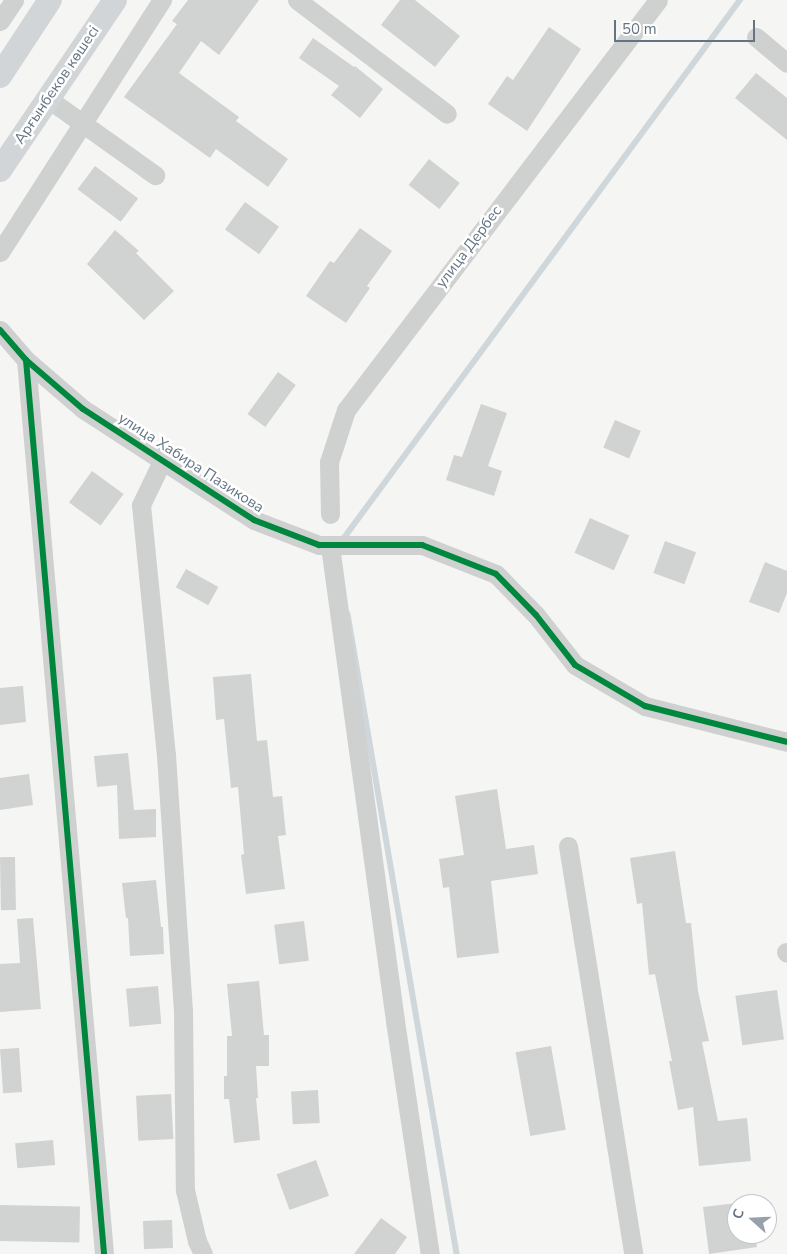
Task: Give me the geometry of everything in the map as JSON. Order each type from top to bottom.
[{"type":"main road","points":[[0,76],[50,0]]},
{"type":"main road","name":"Арғынбеков көшесі","points":[[0,170],[115,0]]},
{"type":"street","points":[[0,21],[14,0]]},
{"type":"street","points":[[0,252],[162,0]]},
{"type":"street","points":[[296,0],[447,114]]},
{"type":"street","name":"улица Дербес","points":[[330,514],[329,462],[346,410],[658,0]]},
{"type":"street","points":[[756,37],[787,63]]},
{"type":"street","points":[[48,98],[155,175]]},
{"type":"street","name":"улица Хабира Пазикова","points":[[0,330],[26,360],[83,409],[163,459],[254,520],[319,545],[422,545],[496,574],[536,615],[575,665],[645,706],[787,742]]},
{"type":"street","points":[[26,360],[104,1254]]},
{"type":"street","points":[[163,459],[140,505],[167,765],[183,1011],[185,1190],[197,1241],[203,1254]]},
{"type":"street","points":[[330,546],[394,1012],[430,1254]]},
{"type":"street","points":[[568,846],[633,1254]]},
{"type":"building","points":[[188,0],[259,0],[219,55],[201,41],[179,73],[239,117],[236,121],[288,159],[268,187],[216,149],[210,158],[124,97],[177,24],[172,21]]},
{"type":"building","points":[[400,0],[415,0],[460,36],[435,67],[381,25]]},
{"type":"building","points":[[549,27],[581,49],[527,131],[488,104],[507,76],[513,80]]},
{"type":"building","points":[[313,38],[355,66],[383,89],[360,118],[331,95],[339,86],[299,58]]},
{"type":"building","points":[[756,73],[787,98],[787,140],[735,98]]},
{"type":"building","points":[[429,159],[460,183],[439,209],[409,185]]},
{"type":"building","points":[[95,166],[138,198],[121,222],[78,189]]},
{"type":"building","points":[[245,202],[279,227],[259,254],[225,230]]},
{"type":"building","points":[[360,228],[392,251],[367,286],[370,288],[346,323],[306,296],[330,261],[334,263]]},
{"type":"building","points":[[115,230],[139,251],[136,253],[174,291],[144,320],[87,264]]},
{"type":"building","points":[[278,372],[296,385],[265,427],[247,414]]},
{"type":"building","points":[[481,404],[507,413],[488,466],[502,471],[494,496],[446,480],[454,455],[462,457]]},
{"type":"building","points":[[615,420],[641,431],[629,459],[603,448]]},
{"type":"building","points":[[92,471],[124,494],[101,525],[69,503]]},
{"type":"building","points":[[590,518],[629,535],[614,570],[575,553]]},
{"type":"building","points":[[665,541],[696,552],[684,584],[653,573]]},
{"type":"building","points":[[765,562],[787,571],[787,593],[779,613],[749,602]]},
{"type":"building","points":[[186,569],[218,587],[208,605],[176,587]]},
{"type":"building","points":[[251,674],[257,741],[267,740],[273,797],[282,796],[286,835],[278,836],[285,889],[246,894],[241,855],[244,854],[238,787],[231,788],[224,719],[216,720],[213,677]]},
{"type":"building","points":[[23,686],[26,722],[0,725],[0,688]]},
{"type":"building","points":[[128,753],[134,810],[156,809],[156,837],[119,839],[117,785],[97,787],[94,756]]},
{"type":"building","points":[[29,774],[33,805],[0,810],[0,778]]},
{"type":"building","points":[[497,789],[506,849],[534,845],[538,874],[491,881],[499,953],[457,958],[449,887],[443,888],[439,859],[464,855],[455,796]]},
{"type":"building","points":[[675,851],[686,923],[691,923],[698,991],[709,1041],[702,1042],[718,1121],[747,1118],[751,1161],[699,1166],[693,1107],[678,1110],[669,1061],[672,1061],[655,974],[649,975],[642,903],[637,904],[630,858]]},
{"type":"building","points":[[0,857],[15,857],[16,910],[1,910]]},
{"type":"building","points":[[156,880],[161,927],[163,927],[164,954],[130,956],[128,918],[126,918],[122,883]]},
{"type":"building","points":[[33,918],[41,1009],[0,1012],[0,964],[20,963],[17,919]]},
{"type":"building","points":[[304,921],[309,961],[279,964],[274,925]]},
{"type":"building","points":[[259,981],[264,1035],[269,1035],[269,1066],[256,1066],[258,1098],[256,1098],[260,1140],[234,1143],[229,1099],[224,1099],[224,1076],[227,1076],[227,1036],[232,1036],[227,984]]},
{"type":"building","points":[[158,986],[161,1024],[129,1027],[126,989]]},
{"type":"building","points":[[777,990],[784,1040],[742,1045],[735,996]]},
{"type":"building","points":[[551,1046],[566,1130],[530,1136],[516,1052]]},
{"type":"building","points":[[19,1048],[22,1092],[3,1093],[0,1049]]},
{"type":"building","points":[[318,1090],[320,1123],[293,1124],[291,1091]]},
{"type":"building","points":[[171,1094],[173,1139],[138,1141],[136,1096]]},
{"type":"building","points":[[53,1140],[55,1165],[17,1168],[15,1143]]},
{"type":"building","points":[[316,1160],[329,1196],[290,1210],[277,1174]]},
{"type":"building","points":[[727,1204],[727,1244],[757,1244],[757,1247],[709,1254],[703,1207]]},
{"type":"building","points":[[0,1205],[80,1206],[79,1242],[0,1241]]},
{"type":"building","points":[[381,1218],[407,1237],[395,1254],[354,1254]]},
{"type":"building","points":[[172,1220],[173,1248],[144,1249],[143,1221]]},
{"type":"waterway","points":[[341,542],[740,0]]},
{"type":"waterway","points":[[348,614],[457,1254]]},
{"type":"cycle path","points":[[0,330],[26,360],[83,409],[254,520],[319,545],[422,545],[496,574],[536,615],[575,665],[645,706],[787,742]]},
{"type":"cycle path","points":[[26,360],[104,1254]]}]
